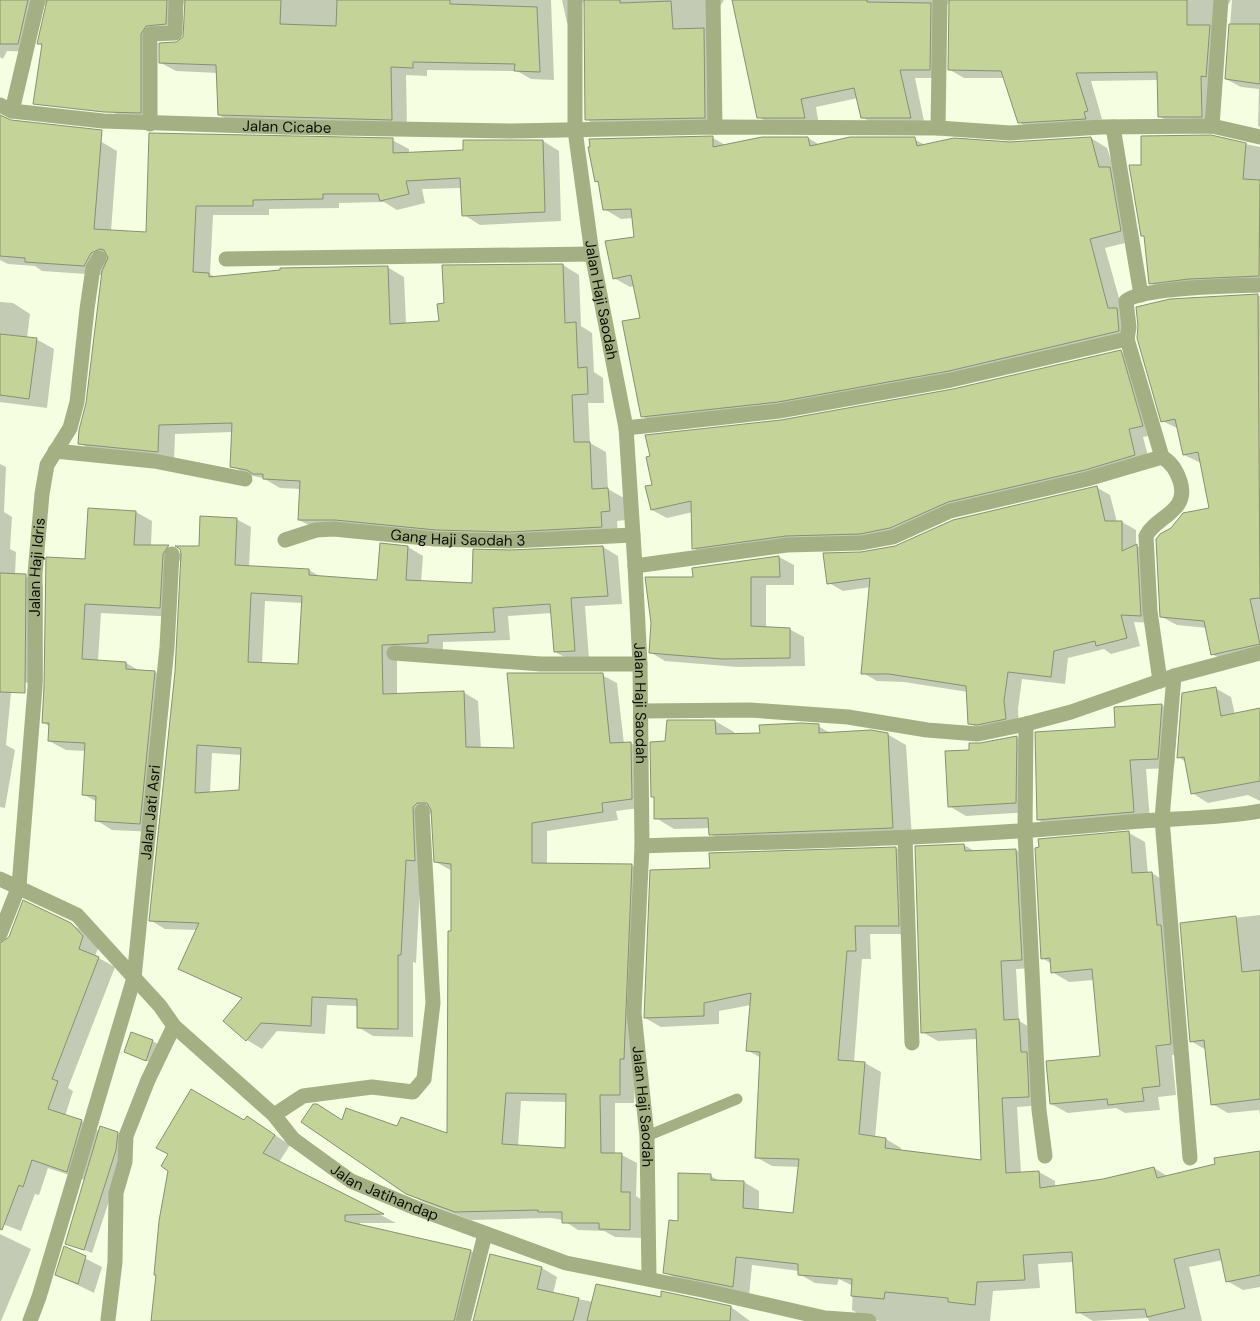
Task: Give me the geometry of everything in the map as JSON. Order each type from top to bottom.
[{"type":"street","points":[[6,108],[38,0]]},
{"type":"street","points":[[150,124],[150,34],[175,33],[176,0]]},
{"type":"street","name":"Jalan Haji Saodah","points":[[575,0],[575,130],[592,254],[626,428],[633,535],[640,664],[642,846],[634,1013],[647,1136],[649,1278]]},
{"type":"street","points":[[713,0],[715,127]]},
{"type":"street","points":[[938,128],[940,0]]},
{"type":"street","points":[[1212,126],[1221,0]]},
{"type":"street","name":"Jalan Cicabe","points":[[6,108],[104,121],[150,124],[512,131],[715,127],[938,128],[1010,133],[1113,127],[1212,126],[1260,137]]},
{"type":"street","points":[[1113,127],[1142,295]]},
{"type":"street","points":[[226,259],[592,254]]},
{"type":"street","name":"Jalan Haji Idris","points":[[0,934],[19,886],[36,687],[35,574],[38,529],[47,465],[70,428],[77,402],[93,268],[99,258]]},
{"type":"street","points":[[1190,1158],[1162,819],[1167,679],[1150,611],[1146,536],[1150,528],[1162,522],[1178,504],[1182,498],[1182,488],[1171,463],[1162,456],[1127,339],[1130,327],[1126,301],[1142,295],[1190,289],[1260,285]]},
{"type":"street","points":[[626,428],[798,408],[951,380],[1127,339]]},
{"type":"street","points":[[55,451],[154,461],[245,479]]},
{"type":"street","points":[[634,566],[787,545],[861,543],[893,537],[950,511],[1087,479],[1162,456]]},
{"type":"street","name":"Gang Haji Saodah 3","points":[[285,540],[316,530],[334,529],[435,540],[510,541],[633,535]]},
{"type":"street","name":"Jalan Jati Asri","points":[[30,1321],[39,1297],[134,978],[167,647],[172,554]]},
{"type":"street","points":[[394,652],[541,664],[640,664]]},
{"type":"street","points":[[640,711],[750,710],[848,718],[927,730],[978,734],[1026,724],[1167,679],[1260,653]]},
{"type":"street","points":[[1026,724],[1025,832],[1039,1110],[1045,1156]]},
{"type":"street","points":[[642,846],[905,838],[1025,832],[1162,819],[1236,815],[1260,810]]},
{"type":"street","points":[[274,1115],[303,1096],[372,1087],[413,1092],[424,1079],[432,1003],[422,811]]},
{"type":"street","points":[[905,838],[912,1043]]},
{"type":"street","name":"Jalan Jatihandap","points":[[0,879],[19,886],[77,915],[160,1006],[174,1026],[274,1115],[293,1139],[351,1181],[485,1234],[566,1263],[649,1278],[825,1320],[869,1321]]},
{"type":"street","points":[[108,1320],[115,1262],[116,1193],[125,1162],[126,1136],[148,1080],[174,1026]]},
{"type":"street","points":[[463,1321],[485,1234]]},
{"type":"lane","points":[[647,1136],[737,1099]]},
{"type":"building","points":[[0,0],[28,0],[18,44],[0,44]]},
{"type":"building","points":[[47,0],[167,0],[166,24],[146,26],[141,34],[141,113],[104,112],[33,104],[42,44],[37,44]]},
{"type":"building","points":[[185,0],[281,0],[280,24],[336,26],[337,0],[450,0],[450,4],[537,7],[540,72],[514,71],[515,64],[413,62],[413,68],[391,67],[392,120],[218,115],[216,65],[159,63],[159,43],[176,42],[183,37]]},
{"type":"building","points":[[584,0],[620,0],[620,3],[671,1],[673,29],[704,28],[705,118],[585,120]]},
{"type":"building","points":[[732,0],[867,0],[867,2],[931,3],[930,70],[900,70],[911,118],[861,118],[854,88],[801,99],[805,118],[757,118]]},
{"type":"building","points":[[949,0],[1187,0],[1187,25],[1210,25],[1206,77],[1201,76],[1202,117],[1158,117],[1157,72],[1076,73],[1088,111],[1084,112],[1086,119],[1018,123],[1001,71],[948,70]]},
{"type":"building","points":[[1229,24],[1260,24],[1260,84],[1225,79]]},
{"type":"building","points":[[0,115],[11,120],[102,130],[94,229],[146,232],[149,133],[393,138],[393,153],[463,150],[463,140],[543,140],[545,212],[462,216],[460,178],[406,181],[409,194],[380,201],[378,194],[323,194],[323,199],[253,200],[253,206],[196,206],[193,272],[209,273],[209,277],[280,270],[280,268],[388,266],[390,324],[439,321],[437,304],[444,303],[442,265],[563,264],[565,323],[576,322],[578,368],[587,367],[588,394],[572,395],[574,442],[590,442],[592,489],[608,488],[610,511],[601,512],[602,527],[510,532],[436,530],[335,520],[298,520],[300,481],[263,479],[263,474],[253,474],[247,470],[230,467],[232,423],[159,425],[158,452],[78,444],[79,430],[86,403],[102,271],[108,258],[104,250],[100,249],[91,253],[84,266],[25,262],[25,258],[0,256]]},
{"type":"building","points":[[1211,135],[1246,143],[1243,179],[1260,180],[1259,276],[1189,279],[1149,284],[1144,236],[1141,236],[1129,165],[1141,165],[1141,136]]},
{"type":"building","points":[[713,136],[713,147],[762,137],[808,137],[810,146],[850,137],[915,137],[917,146],[954,138],[1010,142],[1091,137],[1099,167],[1110,167],[1121,231],[1090,239],[1108,308],[1117,308],[1119,331],[949,371],[778,402],[641,417],[622,321],[640,318],[631,275],[613,279],[605,241],[634,237],[631,209],[603,210],[598,181],[595,182],[588,147],[590,147],[589,139]]},
{"type":"building","points":[[1258,294],[1260,598],[1250,599],[1260,644],[1211,655],[1204,621],[1160,617],[1156,539],[1160,534],[1171,528],[1183,513],[1209,508],[1198,452],[1183,455],[1175,419],[1161,422],[1137,338],[1136,307],[1170,299]]},
{"type":"building","points":[[0,334],[37,338],[29,399],[0,395]]},
{"type":"building","points":[[1121,350],[1143,426],[1129,429],[1135,455],[1085,470],[948,502],[890,528],[860,534],[786,536],[692,549],[691,501],[651,510],[645,486],[652,485],[646,457],[650,456],[645,435],[781,420],[953,389]]},
{"type":"building","points":[[1097,486],[1105,521],[1122,521],[1122,551],[1137,544],[1141,616],[1121,615],[1127,638],[1096,646],[1095,641],[1054,651],[1051,677],[1008,672],[1004,701],[1006,719],[977,725],[968,724],[966,686],[889,674],[861,674],[870,578],[827,584],[823,553],[861,552],[895,546],[953,520]]},
{"type":"building","points":[[88,508],[136,511],[134,545],[169,545],[163,554],[160,608],[85,604],[82,659],[126,662],[126,669],[155,671],[140,824],[95,821],[96,796],[82,795],[85,743],[48,741],[49,723],[42,723],[46,557],[85,559]]},
{"type":"building","points":[[200,516],[237,518],[235,565],[309,569],[309,575],[377,580],[380,543],[408,546],[406,580],[472,583],[473,549],[510,550],[603,546],[608,596],[571,598],[575,651],[554,652],[550,604],[493,608],[495,632],[428,635],[428,643],[382,645],[383,694],[464,691],[466,747],[514,748],[507,673],[603,673],[610,743],[631,742],[632,799],[602,803],[603,812],[532,823],[532,863],[632,864],[624,1059],[620,1059],[620,1095],[600,1095],[601,1153],[622,1153],[621,1192],[630,1192],[630,1230],[599,1229],[599,1223],[562,1223],[562,1212],[538,1212],[538,1210],[455,1212],[406,1194],[301,1122],[313,1104],[317,1104],[342,1120],[346,1108],[397,1126],[401,1117],[447,1133],[448,931],[451,931],[451,864],[434,862],[431,810],[427,803],[417,803],[413,807],[415,861],[406,860],[401,955],[398,955],[398,1029],[357,1028],[357,999],[312,997],[311,1026],[261,1023],[246,1041],[223,1021],[242,998],[178,969],[199,923],[149,921],[175,672],[181,554],[180,549],[175,546],[199,546]],"holes":[[[251,593],[302,596],[298,664],[248,662]],[[197,745],[241,748],[239,790],[195,793]],[[506,1093],[566,1094],[565,1148],[502,1144]]]},
{"type":"building","points":[[779,556],[780,577],[751,577],[751,626],[790,628],[790,658],[722,659],[649,653],[651,623],[645,577],[693,577],[692,568]]},
{"type":"building","points":[[0,573],[26,574],[25,693],[0,692]]},
{"type":"building","points":[[1216,687],[1221,716],[1260,708],[1260,781],[1191,794],[1184,757],[1177,758],[1182,693]]},
{"type":"building","points":[[1162,704],[1158,759],[1130,760],[1134,812],[1037,820],[1035,732],[1115,727],[1114,707]]},
{"type":"building","points":[[667,720],[715,720],[716,734],[760,733],[759,725],[801,723],[819,724],[819,733],[871,730],[888,733],[893,828],[709,835],[708,818],[654,819],[654,797],[651,797],[650,742],[665,741]]},
{"type":"building","points":[[1017,736],[1016,803],[948,807],[945,751],[969,750],[969,743],[980,743]]},
{"type":"building","points":[[1129,831],[1132,873],[1152,872],[1157,925],[1161,925],[1171,1044],[1156,1046],[1160,1086],[1142,1088],[1144,1101],[1108,1105],[1107,1099],[1050,1104],[1046,1061],[1100,1056],[1092,969],[1051,973],[1050,958],[1041,959],[1035,848],[1039,847],[1038,839]]},
{"type":"building","points":[[964,844],[965,851],[1016,849],[1022,960],[1001,961],[1004,1020],[1019,1019],[1021,1052],[1027,1052],[1029,1097],[1002,1098],[1006,1173],[1039,1171],[1040,1188],[1103,1179],[1154,1167],[1157,1178],[1215,1164],[1214,1158],[1260,1151],[1260,1275],[1226,1282],[1219,1249],[1174,1259],[1185,1308],[1147,1317],[1145,1309],[1076,1313],[1072,1252],[1023,1255],[1025,1280],[977,1282],[975,1305],[948,1302],[948,1298],[885,1292],[884,1299],[851,1296],[852,1279],[798,1275],[798,1264],[736,1257],[733,1287],[663,1273],[669,1220],[678,1221],[678,1173],[711,1174],[711,1180],[744,1181],[743,1208],[793,1213],[799,1159],[755,1158],[760,1052],[746,1051],[751,993],[704,1003],[704,1016],[644,1018],[650,870],[710,868],[709,853],[896,847],[899,926],[855,926],[856,951],[847,951],[838,1060],[865,1062],[859,1134],[886,1138],[885,1148],[981,1160],[976,1029],[921,1033],[915,846]]},
{"type":"building","points":[[23,900],[71,923],[83,936],[79,949],[99,957],[52,1079],[58,1081],[48,1109],[82,1120],[67,1172],[32,1160],[23,1187],[19,1185],[2,1230],[0,1229],[0,943],[9,937]]},
{"type":"building","points":[[1236,916],[1242,972],[1260,970],[1260,1099],[1211,1105],[1204,1040],[1190,1042],[1180,923]]},
{"type":"building","points":[[131,1032],[153,1040],[146,1061],[124,1052]]},
{"type":"building","points":[[191,1089],[244,1120],[247,1116],[275,1135],[263,1153],[384,1214],[345,1215],[345,1221],[471,1250],[454,1321],[151,1321],[159,1221],[168,1171],[161,1166],[168,1154],[156,1148]]},
{"type":"building","points":[[100,1126],[118,1132],[116,1150],[84,1250],[65,1244]]},
{"type":"building","points":[[64,1246],[86,1256],[78,1284],[55,1275]]},
{"type":"building","points":[[490,1254],[542,1267],[537,1289],[579,1298],[573,1321],[473,1321]]},
{"type":"building","points":[[596,1284],[661,1297],[661,1291],[731,1306],[730,1321],[587,1321]]}]
